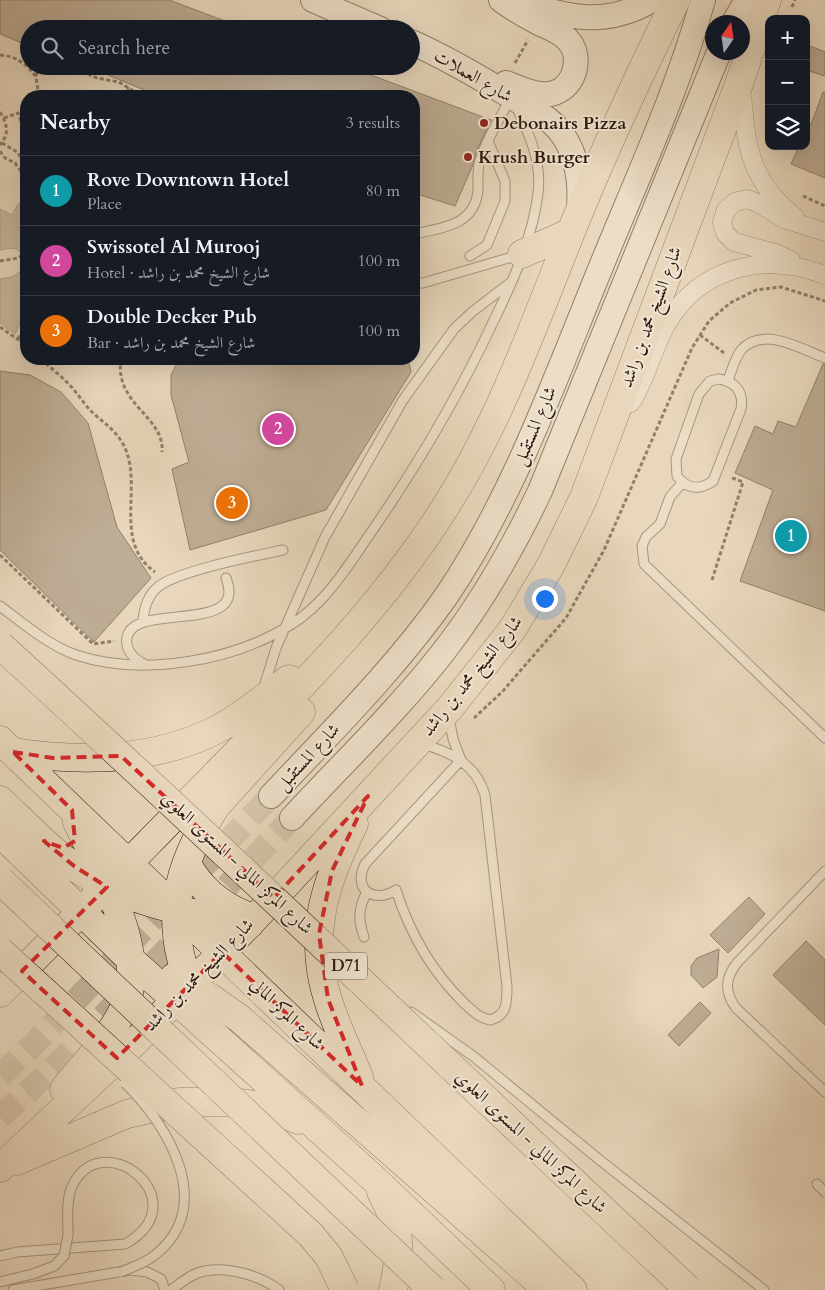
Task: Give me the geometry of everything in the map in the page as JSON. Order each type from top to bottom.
[{"type":"main road","points":[[313,0],[359,20]]},
{"type":"main road","points":[[501,0],[568,40],[575,51],[576,64],[573,76],[565,86],[554,93],[507,89]]},
{"type":"main road","points":[[514,0],[575,17],[592,19],[624,14],[652,0]]},
{"type":"main road","points":[[0,993],[267,721],[381,598],[406,566],[472,462],[511,380],[574,223],[676,0]]},
{"type":"main road","name":"شارع المستقبل","points":[[272,796],[392,666],[409,645],[446,595],[492,518],[531,438],[662,118],[703,0]]},
{"type":"main road","points":[[738,15],[747,0]]},
{"type":"main road","name":"شارع الشيخ محمد بن راشد","points":[[0,1168],[136,1041],[253,921],[449,709],[512,630],[551,565],[584,497],[739,84],[767,0]]},
{"type":"main road","name":"شارع العملات","points":[[420,46],[507,89],[558,128],[573,155],[578,177],[574,223]]},
{"type":"main road","name":"شارع المستقبل","points":[[292,818],[413,688],[443,652],[481,598],[520,534],[540,491],[716,60]]},
{"type":"main road","points":[[522,254],[574,223]]},
{"type":"main road","points":[[6,746],[53,758],[94,759],[138,754],[196,739],[217,730],[343,640]]},
{"type":"main road","points":[[343,640],[317,690],[301,711],[217,805],[196,840],[175,908],[177,949],[183,992],[211,1032],[314,1127],[373,1178],[491,1290]]},
{"type":"main road","name":"شارع المركز المالي - المستوى العلوي","points":[[0,645],[236,861],[370,990],[689,1290]]},
{"type":"main road","name":"شارع المركز المالي","points":[[6,746],[573,1290]]},
{"type":"main road","points":[[362,1086],[328,999],[321,967],[319,934],[323,902],[332,870],[368,796]]},
{"type":"main road","points":[[0,800],[74,866],[107,886],[140,900],[253,921]]},
{"type":"main road","points":[[44,841],[64,848],[75,841],[77,834],[72,810]]},
{"type":"main road","points":[[0,1168],[117,1020],[130,990],[126,933],[72,810]]},
{"type":"main road","points":[[0,833],[129,958],[183,992],[239,1018],[548,1290]]},
{"type":"main road","points":[[188,864],[205,889],[220,902],[253,921]]},
{"type":"main road","points":[[0,880],[433,1290]]},
{"type":"main road","points":[[45,949],[90,949],[129,958]]},
{"type":"main road","points":[[45,949],[68,959],[91,973],[108,995],[117,1020]]},
{"type":"main road","points":[[0,951],[311,1235],[329,1257],[345,1290]]},
{"type":"main road","points":[[235,1054],[222,1030],[222,1025],[229,1017],[239,1018]]},
{"type":"main road","points":[[0,1168],[127,1114],[180,1102],[234,1102],[261,1106],[314,1127]]},
{"type":"main road","points":[[373,1178],[394,1215],[398,1251],[393,1290]]},
{"type":"street","points":[[739,84],[749,152],[763,183],[781,206],[797,219],[825,231]]},
{"type":"street","points":[[821,274],[776,253],[734,242],[725,233],[722,222],[726,210],[735,202],[747,199],[758,203],[784,219],[825,231]]},
{"type":"street","points":[[613,420],[638,392],[663,332],[675,312],[691,294],[710,280],[732,270],[755,264],[779,263],[821,274]]},
{"type":"lane","points":[[420,233],[455,225],[468,214],[476,199],[480,162],[507,89]]},
{"type":"lane","points":[[0,606],[31,630],[60,647],[100,661],[125,664],[191,661],[214,657],[258,642],[286,628],[308,612],[335,583],[410,476],[458,393],[511,282],[522,254],[534,214],[539,176],[534,144],[507,89]]},
{"type":"lane","points":[[470,256],[487,244],[505,201],[505,182],[488,142]]},
{"type":"lane","points":[[420,283],[522,254]]},
{"type":"lane","points":[[255,704],[286,628],[337,515],[412,387],[454,329],[472,312],[511,282]]},
{"type":"lane","points":[[728,380],[734,363],[742,349],[750,343],[768,338],[825,358]]},
{"type":"lane","points":[[728,380],[735,385],[742,400],[718,474],[714,481],[698,488],[682,483],[677,476],[676,459],[699,394],[710,381],[728,380]]},
{"type":"lane","points":[[682,483],[670,497],[660,524],[646,537],[642,546],[644,564],[825,738]]},
{"type":"lane","points":[[143,621],[146,602],[159,586],[167,581],[283,550]]},
{"type":"lane","points":[[145,664],[130,654],[127,640],[132,628],[143,621],[214,611],[224,603],[227,597],[228,584],[226,578]]},
{"type":"lane","points":[[449,709],[452,740],[461,760]]},
{"type":"lane","points":[[418,743],[442,750],[461,760],[477,775],[485,795],[507,978],[506,1004],[501,1016],[490,1020],[478,1015],[432,967],[413,934],[396,890],[386,896],[376,896],[367,892],[361,883],[360,873],[365,864],[461,760]]},
{"type":"lane","points":[[825,872],[730,971],[727,990],[730,1000],[736,1008],[825,1092]]},
{"type":"lane","points":[[364,937],[359,914],[361,902],[367,892]]},
{"type":"lane","points":[[370,990],[423,1020],[473,1056],[596,1157],[764,1290]]},
{"type":"lane","points":[[68,1014],[75,1028],[89,1046],[130,1088],[157,1120],[176,1155],[182,1176],[184,1206],[174,1234],[155,1256],[121,1272]]},
{"type":"lane","points":[[0,1256],[17,1252],[124,1244],[141,1232],[151,1215],[152,1201],[144,1180],[137,1172],[117,1163],[106,1163],[85,1171],[71,1189],[68,1235],[64,1256],[54,1266],[33,1274],[0,1282]]},
{"type":"lane","points":[[817,1184],[825,1192]]},
{"type":"lane","points":[[13,1290],[139,1270],[160,1279],[165,1290]]},
{"type":"lane","points":[[178,1288],[198,1273],[213,1270],[245,1275],[261,1280],[279,1290]]},
{"type":"path","points":[[507,89],[539,23]]},
{"type":"path","points":[[0,55],[20,60]]},
{"type":"path","points":[[87,75],[114,81],[132,90]]},
{"type":"path","points":[[36,77],[38,90]]},
{"type":"path","points":[[0,112],[7,128],[1,144],[17,152],[20,156]]},
{"type":"path","points":[[4,118],[18,113],[20,119]]},
{"type":"path","points":[[0,151],[5,158],[15,163],[20,170]]},
{"type":"path","points":[[798,194],[825,206]]},
{"type":"path","points":[[0,261],[20,256]]},
{"type":"path","points":[[0,327],[18,339],[20,336]]},
{"type":"path","points":[[700,335],[713,343],[734,363]]},
{"type":"path","points":[[48,365],[70,386],[92,412],[109,426],[123,444],[131,468],[129,514],[134,543],[148,568],[167,581]]},
{"type":"path","points":[[120,365],[123,384],[136,408],[158,431],[162,438],[162,452]]},
{"type":"path","points":[[712,580],[743,482],[718,474]]},
{"type":"path","points":[[0,555],[93,644],[124,639],[125,664]]},
{"type":"highlighted area","points":[[13,752],[53,758],[121,756],[274,898],[368,796],[332,871],[319,934],[328,999],[362,1086],[222,952],[117,1058],[22,971],[107,887],[74,866],[44,841],[63,848],[75,841],[72,810]]},
{"type":"shaded area","points":[[20,203],[20,252],[14,249],[0,250],[0,209],[12,215]]},
{"type":"shaded area","points":[[20,271],[20,323],[15,334],[0,323],[0,279]]},
{"type":"building","points":[[0,0],[169,0],[222,20],[20,20],[20,42],[0,34]]},
{"type":"building","points":[[810,46],[825,52],[825,76],[810,71]]},
{"type":"building","points":[[108,75],[371,75],[411,90],[144,90]]},
{"type":"building","points":[[823,92],[825,92],[825,178],[791,164],[797,150],[810,150],[811,125]]},
{"type":"building","points":[[420,93],[491,120],[455,206],[420,195]]},
{"type":"building","points":[[823,364],[825,364],[825,611],[740,581],[773,490],[735,473],[755,426],[773,434],[778,421],[796,427]]},
{"type":"building","points":[[176,365],[409,365],[411,372],[326,510],[190,550],[172,469],[189,462],[171,395],[171,375]]},
{"type":"building","points":[[0,371],[30,375],[61,392],[88,423],[117,527],[151,578],[94,642],[0,550]]},
{"type":"building","points":[[749,897],[765,914],[728,953],[710,935]]},
{"type":"building","points":[[806,941],[825,960],[825,1025],[773,975]]},
{"type":"building","points":[[719,949],[717,977],[703,988],[691,975],[691,966],[697,958]]},
{"type":"building","points":[[700,1002],[711,1013],[679,1046],[668,1035]]},
{"type":"tunnel","points":[[0,1076],[34,1044],[271,796]]},
{"type":"tunnel","points":[[0,1117],[55,1067],[292,818]]},
{"type":"place","name":"Debonairs Pizza","points":[[484,123]]},
{"type":"place","name":"Krush Burger","points":[[468,157]]},
{"type":"place","name":"Swissotel Al Murooj","points":[[278,429]]},
{"type":"place","name":"Double Decker Pub","points":[[232,503]]},
{"type":"place","name":"Rove Downtown Hotel","points":[[791,536]]}]
